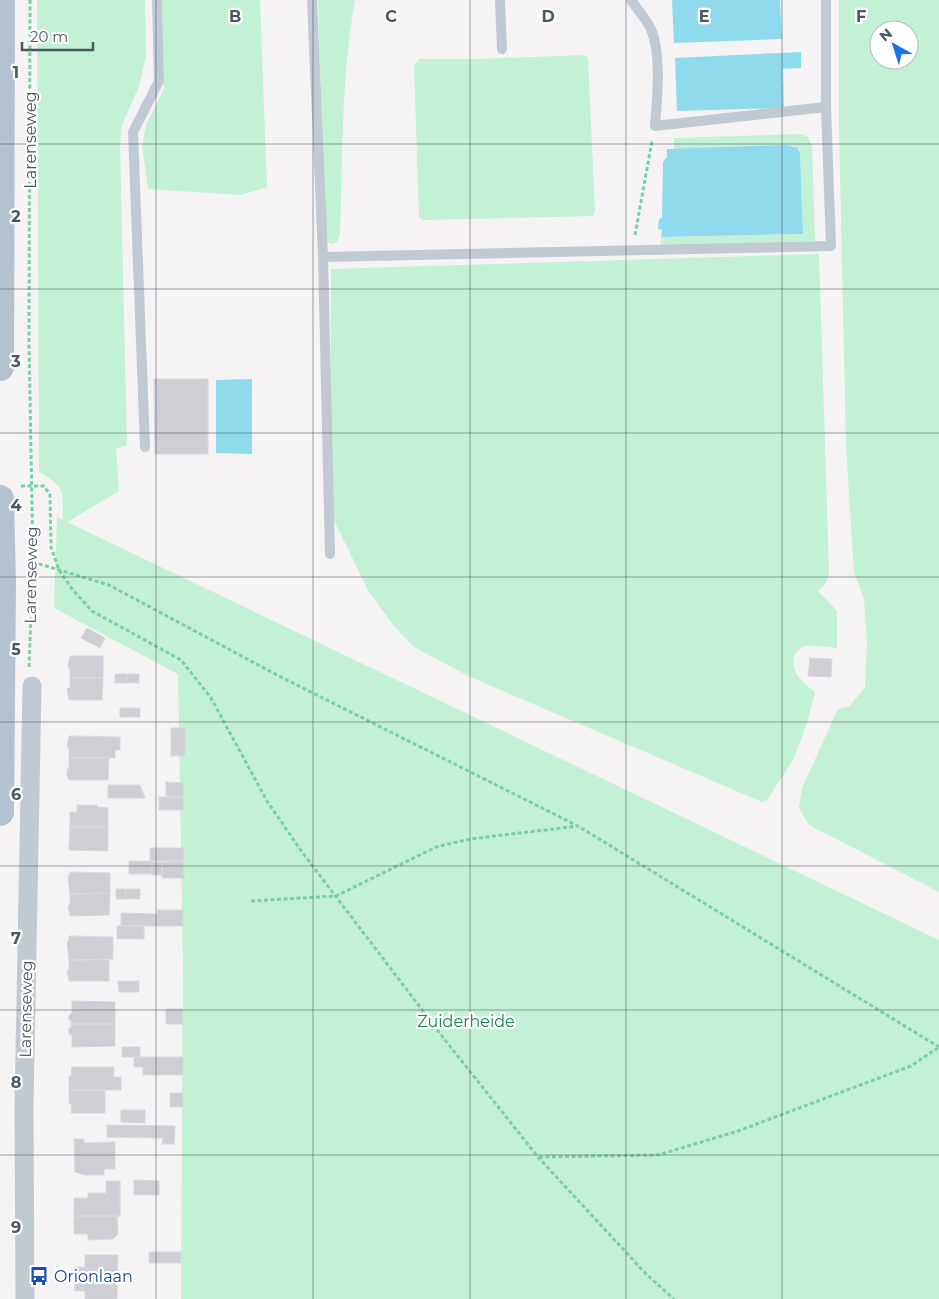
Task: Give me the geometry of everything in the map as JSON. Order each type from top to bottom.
[{"type":"main road","name":"Larenseweg","points":[[0,367],[1,0]]},
{"type":"main road","name":"Larenseweg","points":[[0,499],[2,584],[0,812]]},
{"type":"street","name":"Larenseweg","points":[[25,1299],[24,1106],[32,686]]},
{"type":"lane","points":[[146,447],[133,132],[159,81],[157,0]]},
{"type":"lane","points":[[312,0],[323,257],[330,554]]},
{"type":"lane","points":[[500,0],[502,49]]},
{"type":"lane","points":[[631,0],[651,30],[656,53],[658,79],[655,126],[826,107]]},
{"type":"lane","points":[[323,257],[831,246],[826,107],[826,0]]},
{"type":"path","name":"Larenseweg","points":[[30,0],[29,344],[33,562],[29,677],[32,686]]},
{"type":"path","points":[[632,251],[655,126]]},
{"type":"path","points":[[31,486],[44,486],[50,495],[51,547],[60,570],[72,589],[92,611],[181,660],[212,698],[266,801],[302,852],[445,1040],[538,1157],[646,1274],[674,1299]]},
{"type":"path","points":[[33,562],[108,585],[277,675],[578,826],[939,1047],[911,1066],[738,1131],[658,1155],[538,1157]]},
{"type":"path","points":[[251,901],[336,896],[436,847],[470,838],[578,826]]},
{"type":"green space","name":"Zuiderheide","points":[[37,0],[145,0],[146,56],[139,86],[122,125],[120,145],[127,445],[116,449],[119,491],[67,522],[939,940],[939,1299],[181,1299],[183,966],[178,674],[54,608],[57,517],[63,520],[63,502],[61,490],[54,481],[39,472]]},
{"type":"green space","points":[[162,0],[260,0],[267,187],[241,195],[148,189],[142,145],[146,125],[164,89]]},
{"type":"green space","points":[[318,0],[355,0],[350,29],[345,87],[340,234],[337,242],[332,244],[326,241],[325,234]]},
{"type":"green space","points":[[839,0],[939,0],[939,892],[809,825],[799,808],[802,788],[838,709],[850,706],[865,687],[867,643],[864,599],[854,573],[846,446],[839,126]]},
{"type":"green space","points":[[584,55],[588,58],[595,212],[593,216],[424,220],[419,218],[414,66],[419,59],[481,59]]},
{"type":"green space","points":[[800,134],[808,137],[812,146],[815,241],[660,246],[661,237],[803,234],[800,153],[793,146],[674,149],[674,138]]},
{"type":"green space","points":[[819,254],[829,572],[826,583],[818,591],[837,611],[837,648],[805,646],[796,653],[793,665],[795,670],[801,680],[815,692],[807,723],[793,760],[767,800],[762,802],[468,676],[414,647],[393,625],[368,590],[330,512],[331,269]]},
{"type":"water","points":[[672,0],[780,0],[782,39],[674,43]]},
{"type":"water","points":[[801,52],[801,68],[783,69],[784,108],[677,111],[675,58]]},
{"type":"water","points":[[787,145],[797,148],[800,153],[803,234],[661,237],[662,230],[658,229],[659,219],[662,218],[663,162],[667,157],[667,149]]},
{"type":"water","points":[[252,379],[252,454],[216,453],[216,380]]},
{"type":"building","points":[[154,379],[208,379],[208,454],[155,454]]},
{"type":"building","points":[[87,628],[105,638],[100,648],[81,638]]},
{"type":"building","points":[[70,656],[103,656],[103,678],[70,678],[68,666]]},
{"type":"building","points":[[810,658],[832,659],[831,677],[808,676]]},
{"type":"building","points":[[115,674],[127,674],[127,683],[115,683]]},
{"type":"building","points":[[127,674],[139,674],[139,683],[127,683]]},
{"type":"building","points":[[70,678],[103,678],[102,700],[69,700],[67,689],[70,687]]},
{"type":"building","points":[[120,708],[140,708],[140,717],[120,717]]},
{"type":"building","points":[[171,728],[185,728],[185,756],[171,756]]},
{"type":"building","points":[[69,736],[120,737],[120,750],[115,750],[115,758],[69,758],[67,746]]},
{"type":"building","points":[[69,758],[109,758],[108,780],[69,780],[67,770]]},
{"type":"building","points":[[166,782],[184,783],[183,797],[166,797]]},
{"type":"building","points":[[108,785],[140,785],[145,798],[108,798]]},
{"type":"building","points":[[159,797],[183,797],[184,810],[159,810]]},
{"type":"building","points":[[77,805],[97,805],[97,807],[108,808],[108,827],[70,827],[70,812],[77,812]]},
{"type":"building","points":[[70,827],[108,827],[108,851],[69,850]]},
{"type":"building","points":[[150,848],[184,848],[184,861],[150,861]]},
{"type":"building","points":[[129,861],[152,861],[152,874],[129,874]]},
{"type":"building","points":[[183,861],[184,878],[162,878],[162,862]]},
{"type":"building","points":[[152,862],[162,862],[162,875],[152,875]]},
{"type":"building","points":[[70,872],[110,873],[110,893],[70,894],[68,877]]},
{"type":"building","points":[[116,889],[126,889],[126,899],[116,899]]},
{"type":"building","points":[[126,889],[140,889],[140,899],[126,899]]},
{"type":"building","points":[[110,893],[109,915],[70,916],[68,906],[70,904],[70,894]]},
{"type":"building","points":[[158,910],[183,910],[183,926],[121,926],[121,913],[158,914]]},
{"type":"building","points":[[117,926],[144,926],[144,939],[117,939]]},
{"type":"building","points":[[69,936],[113,937],[113,959],[69,960],[67,942]]},
{"type":"building","points":[[69,960],[109,960],[109,981],[69,981],[67,971],[69,969]]},
{"type":"building","points":[[118,981],[139,981],[139,992],[119,992]]},
{"type":"building","points":[[72,1001],[115,1002],[115,1024],[70,1024],[72,1022],[69,1020],[69,1015],[72,1013]]},
{"type":"building","points":[[166,1009],[183,1009],[183,1024],[166,1024]]},
{"type":"building","points":[[70,1024],[115,1024],[115,1046],[72,1047],[72,1036],[69,1034],[69,1028],[72,1026]]},
{"type":"building","points":[[122,1047],[140,1047],[140,1057],[122,1057]]},
{"type":"building","points":[[134,1057],[183,1057],[183,1075],[143,1075],[143,1067],[134,1067]]},
{"type":"building","points":[[72,1067],[114,1067],[114,1077],[121,1077],[121,1090],[69,1090],[69,1076],[71,1076]]},
{"type":"building","points":[[69,1090],[105,1090],[105,1113],[71,1113],[72,1104],[69,1104]]},
{"type":"building","points":[[170,1093],[183,1093],[183,1107],[170,1107]]},
{"type":"building","points":[[121,1110],[145,1110],[145,1123],[121,1122]]},
{"type":"building","points":[[107,1125],[175,1126],[174,1144],[162,1144],[163,1138],[107,1137]]},
{"type":"building","points":[[74,1139],[84,1139],[84,1143],[115,1142],[115,1169],[104,1169],[104,1175],[85,1175],[75,1172]]},
{"type":"building","points":[[134,1180],[159,1181],[159,1195],[134,1195]]},
{"type":"building","points":[[106,1181],[120,1181],[120,1216],[74,1216],[74,1198],[88,1198],[88,1193],[106,1193]]},
{"type":"building","points":[[74,1216],[117,1216],[118,1234],[113,1239],[88,1240],[88,1234],[74,1234]]},
{"type":"building","points":[[149,1252],[181,1252],[181,1263],[149,1263]]},
{"type":"building","points":[[85,1255],[118,1255],[117,1299],[85,1299],[85,1291],[75,1291],[74,1267],[85,1267]]},
{"type":"place","name":"Orionlaan","points":[[39,1276]]}]
